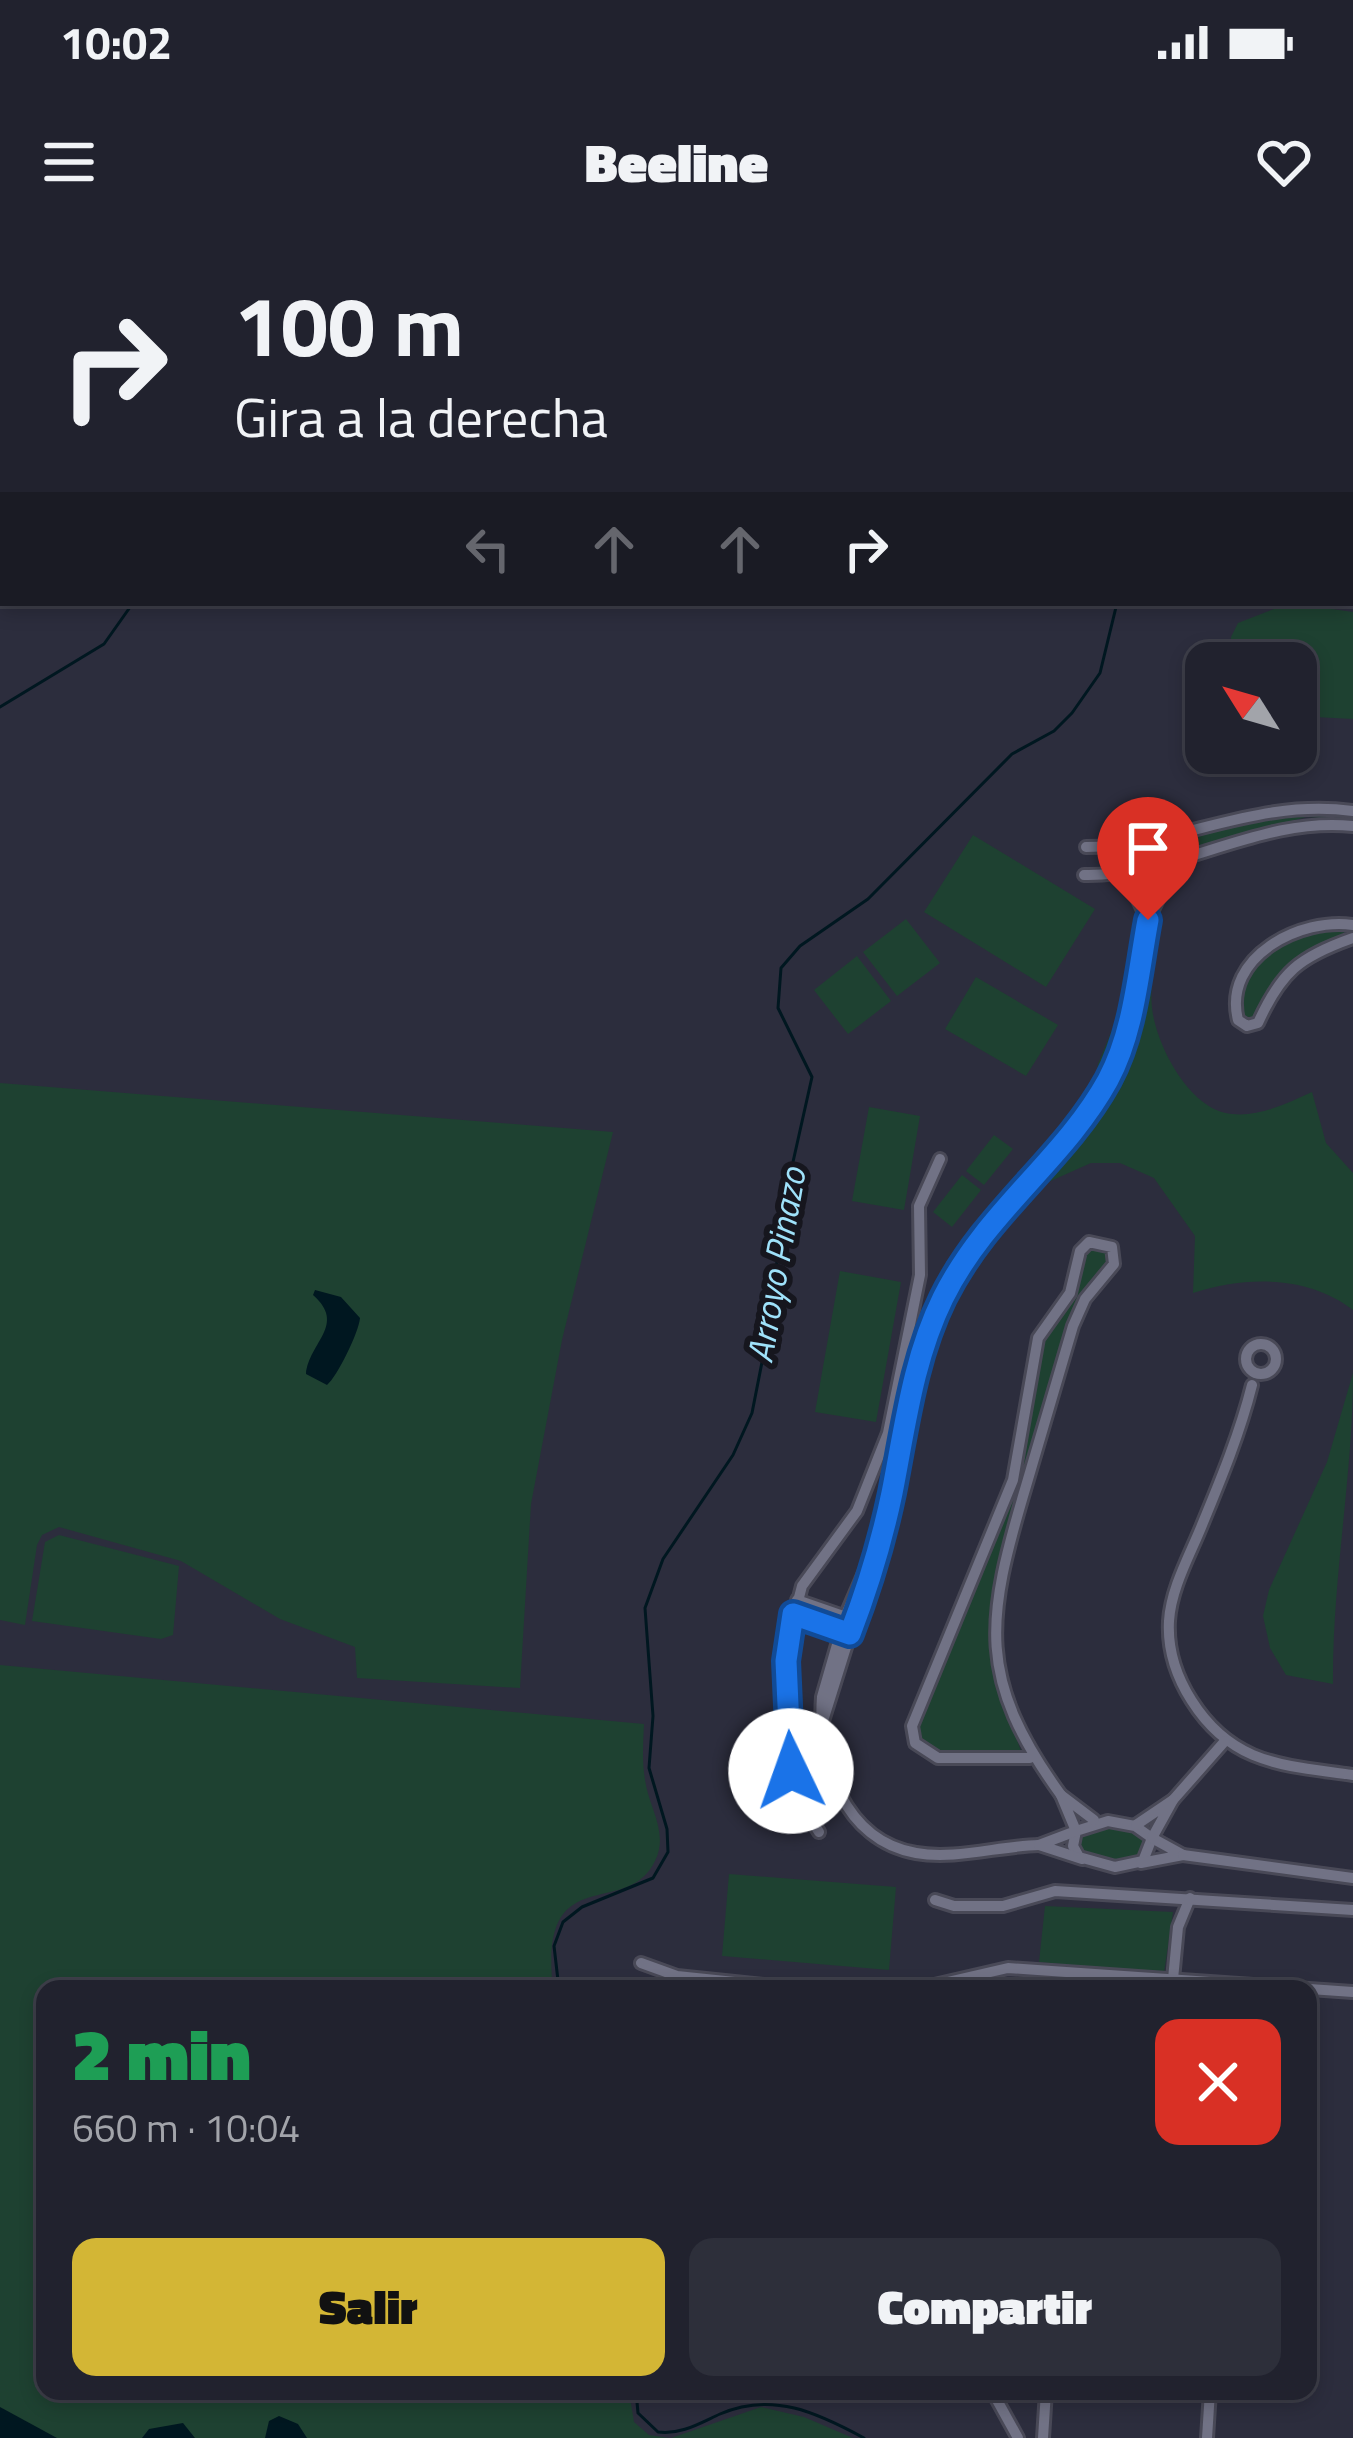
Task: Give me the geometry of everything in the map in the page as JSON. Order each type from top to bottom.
[{"type":"street","points":[[1086,847],[1123,847],[1280,809],[1353,811]]},
{"type":"street","points":[[1084,874],[1127,876],[1294,826],[1353,826]]},
{"type":"street","points":[[1097,1822],[1039,1845],[929,1854],[884,1840],[861,1823],[838,1791],[822,1724],[822,1697],[883,1528],[916,1372],[935,1315],[971,1248],[1081,1120],[1123,1047],[1148,920],[1172,863],[1173,844],[1166,834]]},
{"type":"street","points":[[1123,847],[1127,876],[1148,920]]},
{"type":"street","points":[[1353,925],[1306,926],[1266,949],[1241,986],[1238,1020],[1246,1026],[1258,1023],[1266,999],[1288,972],[1353,938]]},
{"type":"street","points":[[820,1832],[800,1803],[791,1771],[786,1661],[793,1614],[808,1576],[857,1511],[883,1447],[920,1275],[916,1218],[940,1159]]},
{"type":"street","points":[[1030,1758],[938,1758],[920,1749],[912,1735],[915,1715],[1020,1483],[1079,1309],[1114,1264],[1112,1247],[1103,1241],[1089,1242],[1080,1251],[1070,1293],[1034,1347],[1020,1483],[994,1619],[1003,1688],[1030,1758],[1061,1795],[1097,1822],[1135,1826],[1183,1855]]},
{"type":"street","points":[[1252,1385],[1247,1354],[1264,1344],[1276,1359],[1252,1385],[1169,1622],[1186,1691],[1225,1741],[1268,1760],[1353,1775]]},
{"type":"street","points":[[1250,1368],[1264,1373]]},
{"type":"street","points":[[797,1600],[848,1625]]},
{"type":"street","points":[[793,1614],[848,1625]]},
{"type":"street","points":[[1137,1864],[1146,1857],[1173,1800],[1225,1741]]},
{"type":"street","points":[[1061,1795],[1076,1832],[1073,1846],[1084,1860]]},
{"type":"street","points":[[1135,1826],[1173,1800]]},
{"type":"street","points":[[1039,1845],[1115,1868],[1183,1855],[1353,1878]]},
{"type":"street","points":[[935,1900],[954,1906],[1003,1906],[1055,1891],[1353,1910]]},
{"type":"street","points":[[1173,1979],[1178,1927],[1190,1898]]},
{"type":"street","points":[[641,1964],[703,1980]]},
{"type":"street","points":[[956,1980],[1008,1968],[1182,1980]]},
{"type":"street","points":[[1077,1972],[1077,1980]]},
{"type":"street","points":[[1317,1990],[1353,1992]]},
{"type":"street","points":[[997,2400],[1018,2438]]},
{"type":"street","points":[[1043,2438],[1045,2400]]},
{"type":"street","points":[[1207,2438],[1209,2400]]},
{"type":"green space","points":[[1281,606],[1353,612],[1353,719],[1317,717],[1317,642],[1231,642],[1238,623]]},
{"type":"green space","points":[[1300,812],[1353,815],[1353,819],[1306,817],[1180,854],[1178,836]]},
{"type":"green space","points":[[973,835],[1095,909],[1046,987],[924,912]]},
{"type":"green space","points":[[1164,843],[1164,859],[1130,863],[1130,852]]},
{"type":"green space","points":[[906,919],[940,963],[897,996],[863,952]]},
{"type":"green space","points":[[1155,924],[1151,998],[1155,1023],[1168,1057],[1189,1089],[1217,1110],[1232,1114],[1274,1108],[1312,1092],[1326,1143],[1353,1173],[1353,1310],[1316,1290],[1276,1282],[1193,1293],[1195,1236],[1154,1178],[1120,1163],[1091,1163],[1026,1192],[1114,1078],[1133,1034]]},
{"type":"green space","points":[[1352,927],[1282,974],[1257,1019],[1243,1019],[1243,992],[1268,954],[1304,932]]},
{"type":"green space","points":[[1136,934],[1123,1025],[1095,1087],[1098,1064],[1121,1008]]},
{"type":"green space","points":[[857,956],[891,1001],[848,1034],[814,990]]},
{"type":"green space","points":[[976,977],[1058,1025],[1026,1076],[945,1029]]},
{"type":"green space","points":[[0,1083],[613,1132],[562,1340],[531,1504],[520,1688],[357,1678],[355,1647],[280,1619],[181,1561],[59,1527],[42,1535],[37,1545],[25,1625],[0,1620]]},
{"type":"green space","points":[[869,1107],[920,1116],[904,1210],[852,1201]]},
{"type":"green space","points":[[994,1135],[1013,1149],[984,1185],[966,1171]]},
{"type":"green space","points":[[962,1175],[981,1190],[952,1227],[933,1212]]},
{"type":"green space","points":[[1100,1244],[1110,1254],[1108,1266],[1080,1297],[1022,1475],[1039,1345],[1078,1283],[1085,1248]]},
{"type":"green space","points":[[840,1271],[901,1282],[876,1422],[815,1412]]},
{"type":"green space","points":[[1353,1373],[1333,1684],[1286,1675],[1270,1648],[1263,1616],[1269,1590],[1327,1462]]},
{"type":"green space","points":[[1018,1486],[990,1609],[1001,1695],[1021,1751],[929,1750],[917,1733],[919,1718]]},
{"type":"green space","points":[[59,1535],[179,1566],[173,1635],[161,1639],[32,1621],[45,1542]]},
{"type":"green space","points":[[0,1665],[644,1724],[644,1773],[659,1830],[659,1851],[642,1878],[571,1906],[559,1922],[552,1948],[553,1980],[36,1980],[36,2400],[630,2400],[634,2422],[649,2435],[669,2438],[0,2438]]},
{"type":"green space","points":[[1124,1825],[1146,1839],[1138,1858],[1102,1861],[1079,1847],[1086,1828]]},
{"type":"green space","points":[[729,1874],[896,1887],[889,1970],[722,1956]]},
{"type":"green space","points":[[1045,1906],[1173,1912],[1164,1973],[1039,1962]]},
{"type":"green space","points":[[761,2407],[804,2417],[853,2438],[671,2438]]},
{"type":"water","points":[[315,1290],[341,1297],[360,1318],[347,1354],[327,1385],[306,1374],[327,1325]]},
{"type":"water","points":[[0,2407],[57,2438],[0,2438]]},
{"type":"water","points":[[279,2416],[298,2424],[307,2438],[265,2438],[269,2421]]},
{"type":"water","points":[[183,2423],[195,2438],[142,2438],[149,2429]]},
{"type":"waterway","points":[[0,707],[104,644],[131,606]]},
{"type":"waterway","name":"Arroyo Pinazo","points":[[558,1980],[554,1946],[563,1922],[582,1907],[653,1878],[668,1852],[667,1829],[649,1768],[653,1716],[645,1608],[663,1559],[733,1455],[752,1413],[774,1301],[780,1220],[812,1077],[778,1008],[781,968],[800,946],[868,899],[1012,754],[1054,731],[1072,713],[1100,673],[1116,606]]},
{"type":"waterway","name":"Arroyo Pinazo","points":[[637,2400],[638,2413],[658,2432],[682,2430],[739,2407],[776,2405],[812,2413],[864,2438]]},
{"type":"route","points":[[791,1771],[786,1661],[793,1614],[850,1634],[878,1557],[916,1372],[935,1315],[971,1248],[1065,1140],[1109,1077],[1123,1047],[1148,920]]}]
